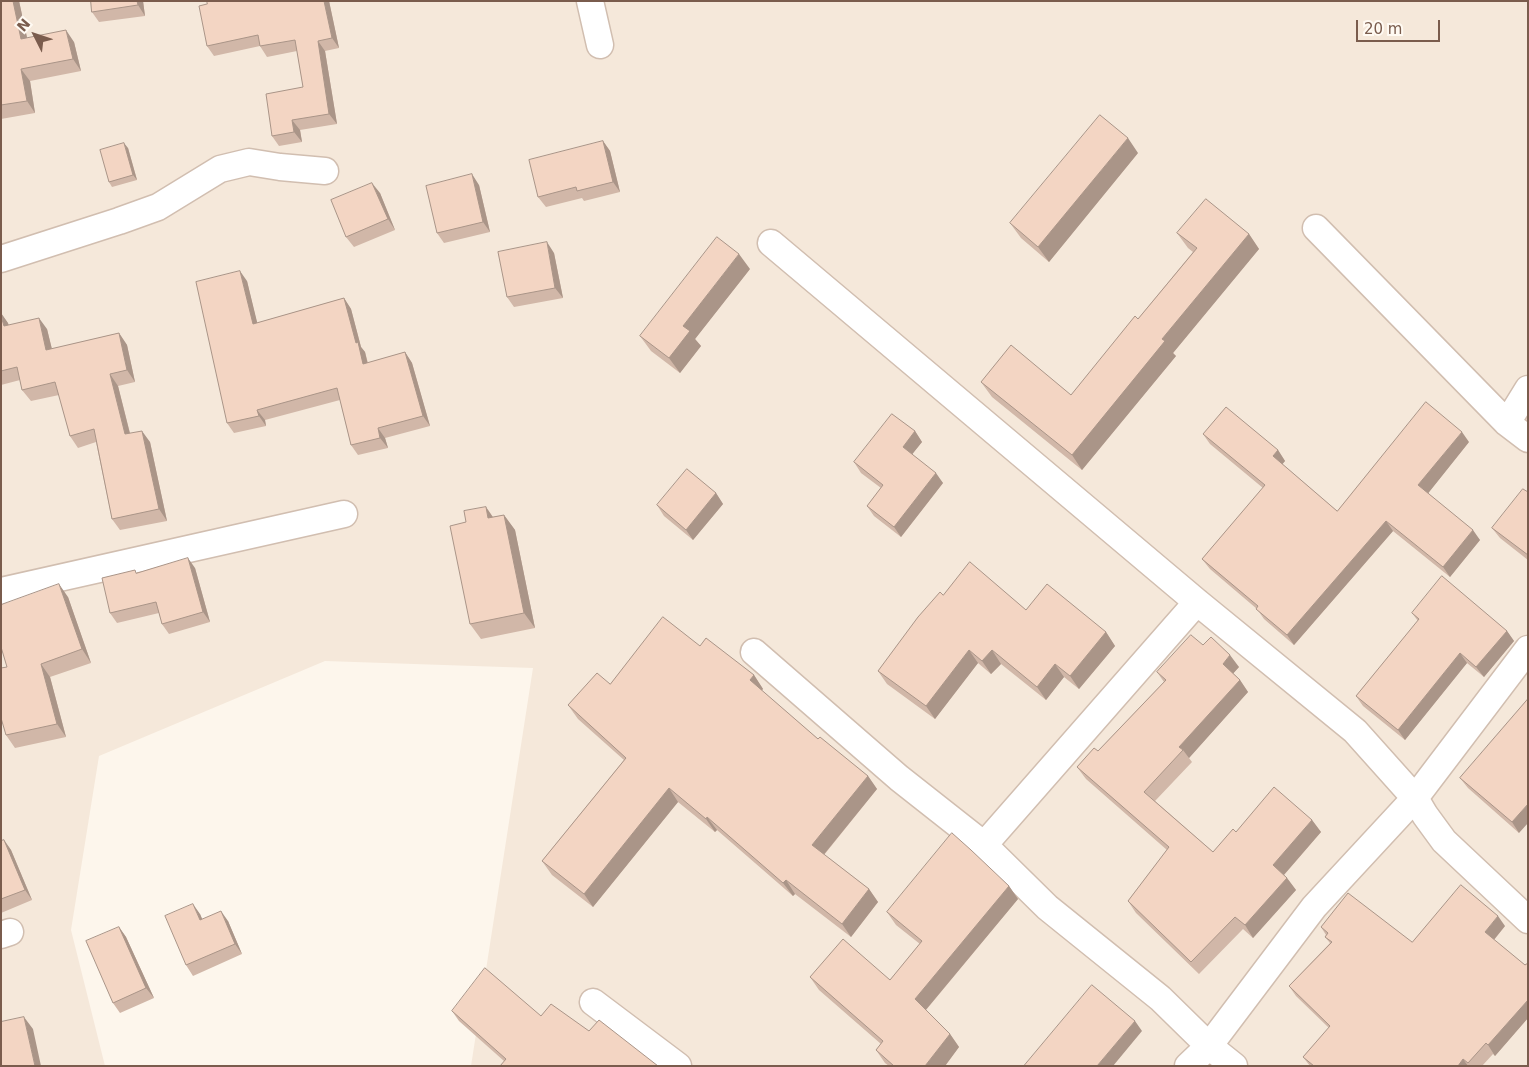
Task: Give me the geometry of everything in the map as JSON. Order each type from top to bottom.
[{"type":"street","points":[[590,1],[600,45]]},
{"type":"street","points":[[1,259],[119,222],[158,207],[220,169],[249,162],[280,168],[325,170]]},
{"type":"street","points":[[1316,228],[1507,423],[1528,439]]},
{"type":"street","points":[[771,243],[1197,602],[1355,730],[1415,798],[1444,841],[1528,920]]},
{"type":"street","points":[[1507,423],[1528,389]]},
{"type":"street","points":[[1,591],[344,514]]},
{"type":"street","points":[[984,845],[1197,602]]},
{"type":"street","points":[[1188,1066],[1209,1046],[1314,907],[1415,798],[1528,649]]},
{"type":"street","points":[[754,652],[899,778],[984,845],[1047,907],[1160,998],[1209,1046],[1234,1066]]},
{"type":"street","points":[[593,1002],[678,1066]]},
{"type":"shaded area","points":[[1,1],[1528,1],[1528,1066],[471,1066],[533,668],[325,661],[99,756],[71,930],[105,1066],[1,1066]]},
{"type":"building","points":[[1,1],[13,1],[21,39],[66,30],[73,59],[21,69],[27,101],[1,105]]},
{"type":"building","points":[[91,1],[137,1],[138,5],[92,12]]},
{"type":"building","points":[[207,1],[324,1],[332,38],[318,41],[329,114],[292,120],[294,132],[272,136],[266,94],[303,87],[295,40],[260,46],[258,35],[207,46],[199,6],[207,4]]},
{"type":"building","points":[[1100,115],[1128,138],[1038,247],[1010,223]]},
{"type":"building","points":[[603,141],[613,182],[577,191],[576,187],[538,197],[529,160]]},
{"type":"building","points":[[124,143],[133,175],[109,182],[100,150]]},
{"type":"building","points":[[472,174],[483,222],[437,233],[426,186]]},
{"type":"building","points":[[372,183],[388,219],[346,237],[331,200]]},
{"type":"building","points":[[1206,199],[1249,234],[1162,339],[1165,341],[1072,455],[981,382],[1011,345],[1071,395],[1135,316],[1138,319],[1197,248],[1177,233]]},
{"type":"building","points":[[717,237],[739,254],[683,326],[690,331],[669,358],[640,336]]},
{"type":"building","points":[[547,242],[555,288],[507,297],[498,252]]},
{"type":"building","points":[[240,271],[253,324],[344,298],[363,364],[405,352],[423,416],[378,428],[380,438],[351,445],[337,388],[257,410],[259,416],[227,423],[196,282]]},
{"type":"building","points":[[1,316],[4,326],[39,318],[46,350],[119,333],[127,370],[110,374],[125,434],[142,431],[159,509],[112,519],[94,429],[70,436],[55,382],[22,390],[17,367],[1,371]]},
{"type":"building","points":[[1426,402],[1462,432],[1418,485],[1473,530],[1443,567],[1386,521],[1287,635],[1256,609],[1258,606],[1202,559],[1265,485],[1203,434],[1226,407],[1278,450],[1273,456],[1337,511]]},
{"type":"building","points":[[892,414],[915,431],[903,447],[936,473],[894,527],[867,506],[883,485],[854,462]]},
{"type":"building","points":[[687,469],[716,493],[686,530],[657,505]]},
{"type":"building","points":[[1523,489],[1528,492],[1528,555],[1492,528]]},
{"type":"building","points":[[486,507],[488,518],[504,515],[524,613],[470,624],[450,526],[466,522],[464,511]]},
{"type":"building","points":[[188,558],[203,612],[162,624],[156,602],[110,613],[102,578],[135,570],[136,573]]},
{"type":"building","points":[[970,562],[1026,610],[1047,584],[1106,632],[1070,676],[1055,664],[1037,687],[992,650],[982,661],[969,650],[926,706],[878,671],[918,617],[940,592],[943,595]]},
{"type":"building","points":[[1442,576],[1507,631],[1476,667],[1460,653],[1398,730],[1356,696],[1419,619],[1412,613]]},
{"type":"building","points":[[59,584],[82,649],[41,664],[57,724],[6,735],[1,718],[1,668],[7,667],[1,647],[1,605]]},
{"type":"building","points":[[663,617],[700,646],[706,638],[754,675],[750,680],[818,739],[820,737],[868,776],[812,845],[869,889],[842,924],[786,880],[783,883],[707,817],[706,819],[669,788],[584,894],[542,861],[626,758],[568,705],[597,673],[610,684]]},
{"type":"building","points":[[1191,635],[1203,645],[1211,637],[1230,655],[1223,664],[1240,680],[1179,747],[1183,750],[1144,792],[1213,852],[1233,829],[1236,832],[1274,787],[1312,820],[1273,865],[1287,878],[1245,925],[1235,917],[1191,962],[1128,901],[1169,847],[1077,767],[1094,748],[1098,751],[1166,680],[1157,672]]},
{"type":"building","points":[[1528,699],[1528,804],[1512,822],[1460,778]]},
{"type":"building","points":[[952,833],[1009,886],[915,999],[950,1034],[925,1066],[894,1066],[876,1050],[883,1041],[810,977],[843,939],[890,980],[922,941],[887,912]]},
{"type":"building","points":[[4,840],[25,890],[1,899],[1,841]]},
{"type":"building","points":[[1461,885],[1498,916],[1485,932],[1525,965],[1528,963],[1528,1000],[1488,1045],[1486,1043],[1468,1063],[1463,1059],[1458,1066],[1314,1066],[1303,1057],[1330,1026],[1289,986],[1332,942],[1325,937],[1328,933],[1321,927],[1348,893],[1412,942]]},
{"type":"building","points":[[193,904],[200,920],[221,911],[235,944],[186,965],[165,916]]},
{"type":"building","points":[[119,927],[146,988],[113,1003],[86,941]]},
{"type":"building","points":[[485,968],[541,1016],[551,1004],[589,1031],[599,1020],[658,1066],[500,1066],[506,1059],[452,1011]]},
{"type":"building","points":[[1092,985],[1135,1021],[1097,1066],[1024,1066]]},
{"type":"building","points":[[24,1017],[35,1066],[1,1066],[1,1022]]}]
